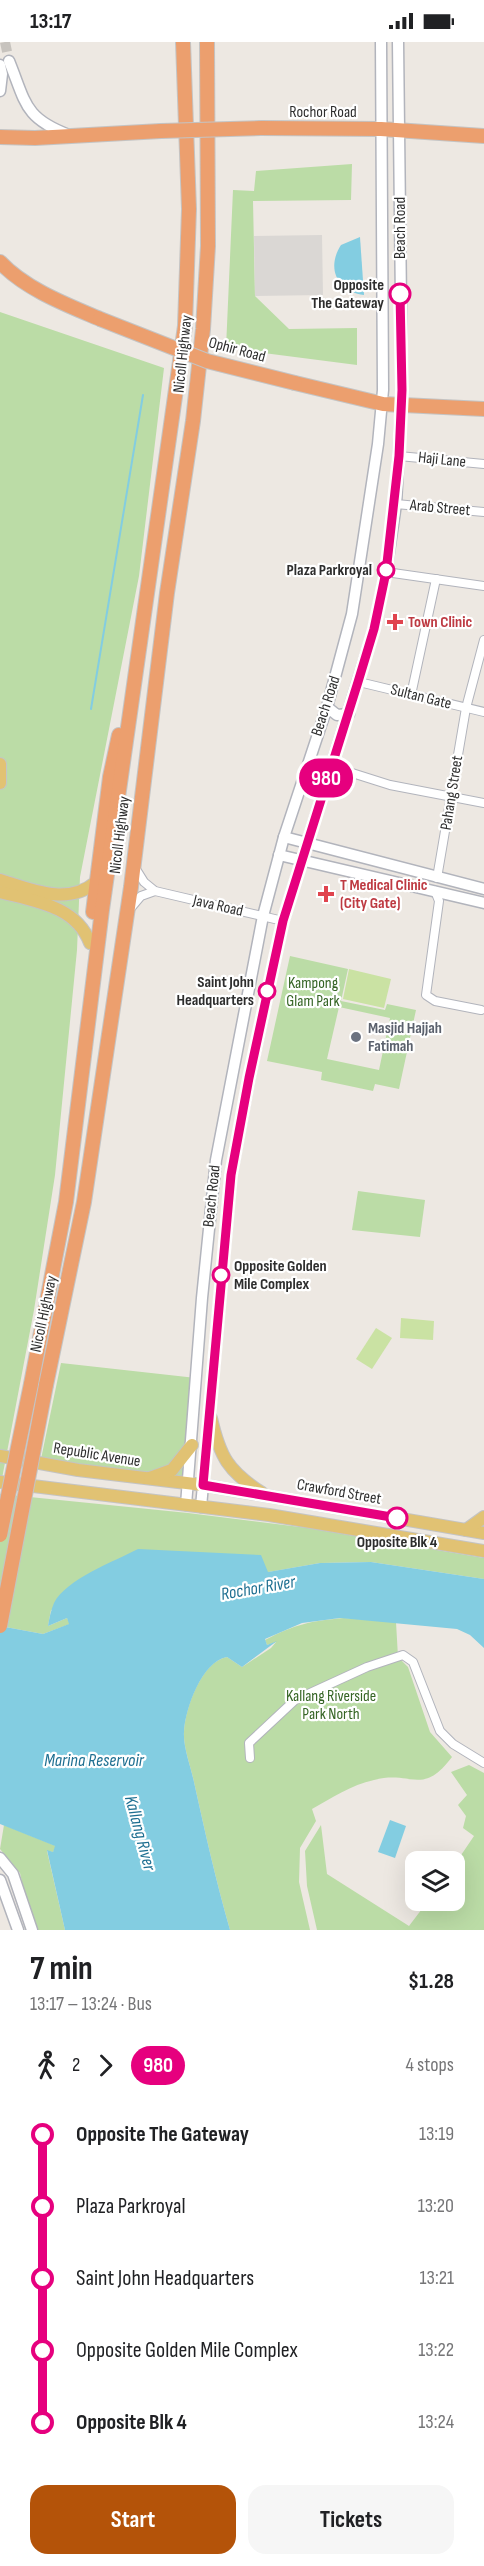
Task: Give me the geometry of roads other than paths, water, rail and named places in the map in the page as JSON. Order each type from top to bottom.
[{"type":"highway","name":"Nicoll Highway","points":[[0,1536],[66,1202],[86,1055],[102,910],[176,400],[187,304],[189,174],[183,42]]},
{"type":"highway","name":"Nicoll Highway","points":[[0,1626],[84,1202],[133,865],[203,329],[209,209],[207,42]]},
{"type":"highway","name":"Rochor Road","points":[[0,137],[261,128],[381,129],[484,136]]},
{"type":"highway","name":"Ophir Road","points":[[0,262],[13,274],[58,300],[207,361],[383,404],[484,409]]},
{"type":"highway","points":[[86,1055],[90,944],[96,882],[110,777],[136,669]]},
{"type":"main road","name":"Beach Road","points":[[186,1505],[202,1298],[216,1160],[263,916],[284,837],[327,707],[352,614],[361,566],[383,404],[381,42]]},
{"type":"main road","name":"Beach Road","points":[[201,1507],[231,1175],[283,921],[305,843],[349,714],[374,629],[386,572],[396,504],[402,405],[398,42]]},
{"type":"main road","points":[[0,91],[5,63]]},
{"type":"main road","points":[[5,63],[29,110],[46,126],[69,135]]},
{"type":"main road","points":[[327,707],[337,715],[349,714]]},
{"type":"main road","points":[[0,764],[0,783]]},
{"type":"main road","points":[[284,837],[484,889]]},
{"type":"main road","points":[[279,855],[484,903]]},
{"type":"main road","points":[[0,868],[16,891]]},
{"type":"main road","points":[[0,880],[16,891],[65,912],[79,922],[90,944]]},
{"type":"main road","points":[[0,892],[16,891],[64,896],[84,891],[96,882]]},
{"type":"main road","points":[[0,898],[16,891]]},
{"type":"main road","points":[[257,946],[267,942],[276,951]]},
{"type":"main road","points":[[192,1430],[201,1433],[210,1424],[225,1462],[268,1497]]},
{"type":"main road","points":[[146,1480],[172,1470],[192,1445]]},
{"type":"main road","name":"Republic Avenue","points":[[0,1456],[146,1480],[189,1484]]},
{"type":"main road","points":[[0,1482],[186,1505]]},
{"type":"main road","name":"Crawford Street","points":[[189,1484],[484,1533]]},
{"type":"main road","name":"Crawford Street","points":[[186,1505],[308,1520],[484,1551]]},
{"type":"main road","points":[[466,1530],[484,1517]]},
{"type":"main road","points":[[0,1858],[14,1874],[32,1930]]},
{"type":"main road","points":[[0,1880],[18,1930]]},
{"type":"street","name":"Haji Lane","points":[[399,456],[484,464]]},
{"type":"street","name":"Arab Street","points":[[396,504],[484,512]]},
{"type":"street","points":[[386,572],[484,586]]},
{"type":"street","points":[[411,695],[436,579]]},
{"type":"street","name":"Pahang Street","points":[[481,1010],[435,1001],[426,995],[435,931],[438,929],[440,891],[466,708],[482,655],[484,640]]},
{"type":"street","name":"Sultan Gate","points":[[358,682],[484,712]]},
{"type":"street","points":[[330,766],[385,784],[484,803]]},
{"type":"street","points":[[126,918],[141,896],[154,891],[144,882],[133,865]]},
{"type":"street","name":"Java Road","points":[[154,891],[283,921]]},
{"type":"street","points":[[250,1758],[249,1743],[295,1700],[367,1667],[403,1655],[413,1662],[440,1731],[453,1744],[484,1763]]},
{"type":"water","points":[[360,237],[364,295],[355,293],[341,284],[334,262],[341,245]]},
{"type":"water","name":"Marina Reservoir","points":[[138,1549],[261,1555],[268,1572],[320,1563],[371,1562],[484,1579],[484,1648],[470,1635],[457,1629],[340,1618],[302,1623],[265,1639],[267,1645],[277,1641],[242,1667],[227,1657],[218,1660],[203,1676],[191,1699],[185,1722],[184,1738],[230,1930],[65,1930],[47,1850],[53,1852],[55,1846],[0,1824],[0,1626],[43,1634],[69,1624],[67,1618],[48,1626],[54,1603],[60,1594],[92,1572]]},
{"type":"water","points":[[390,1820],[406,1826],[395,1858],[378,1852]]},
{"type":"waterway","points":[[91,709],[143,395]]},
{"type":"tunnel","points":[[5,42],[9,61]]},
{"type":"place","name":"Opposite The Gateway","points":[[400,294]]},
{"type":"place","name":"Plaza Parkroyal","points":[[386,570]]},
{"type":"place","name":"Town Clinic","points":[[395,622]]},
{"type":"place","name":"T Medical Clinic (City Gate)","points":[[326,894]]},
{"type":"place","name":"Saint John Headquarters","points":[[267,991]]},
{"type":"place","name":"Masjid Hajjah Fatimah","points":[[356,1037]]},
{"type":"place","name":"Opposite Golden Mile Complex","points":[[221,1275]]},
{"type":"place","name":"Opposite Blk 4","points":[[397,1518]]},
{"type":"park label","name":"Kampong Glam Park","points":[[313,992]]},
{"type":"park label","name":"Kallang Riverside Park North","points":[[331,1705]]},
{"type":"water label","name":"Rochor River","points":[[258,1588]]},
{"type":"water label","name":"Kallang River","points":[[140,1833]]}]
